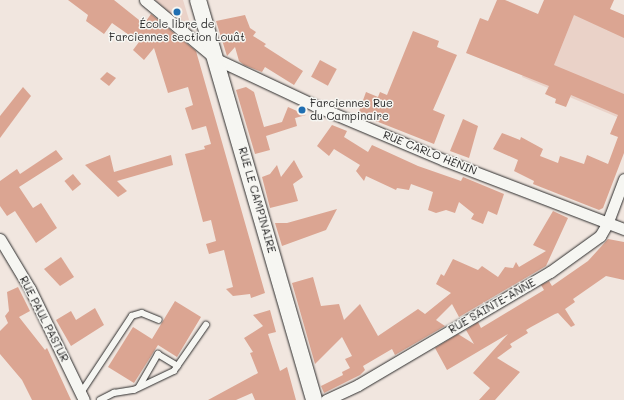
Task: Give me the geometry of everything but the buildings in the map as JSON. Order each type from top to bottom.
[{"type":"main road","name":"RUE LE CAMPINAIRE","points":[[198,0],[314,400]]},
{"type":"street","name":"RUE CARLO HÉNIN","points":[[145,0],[216,60],[330,112],[607,224],[624,228]]},
{"type":"street","name":"RUE SAINTE-ANNE","points":[[326,400],[358,385],[550,272],[600,236],[607,224],[624,179]]},
{"type":"street","name":"RUE PAUL PASTUR","points":[[0,239],[30,289],[83,397]]},
{"type":"lane","points":[[83,397],[132,316],[146,314],[160,320]]},
{"type":"lane","points":[[100,400],[139,388],[174,371],[206,325]]},
{"type":"lane","points":[[139,388],[158,354],[178,366]]},
{"type":"shaded area","name":"École libre de Farciennes section Louât","points":[[155,0],[183,0],[190,23],[185,26]]},
{"type":"shaded area","points":[[554,0],[624,19],[624,120],[522,77]]},
{"type":"place","name":"École libre de Farciennes section Louât","points":[[177,12]]},
{"type":"place","name":"Farciennes Rue du Campinaire","points":[[302,110]]}]
